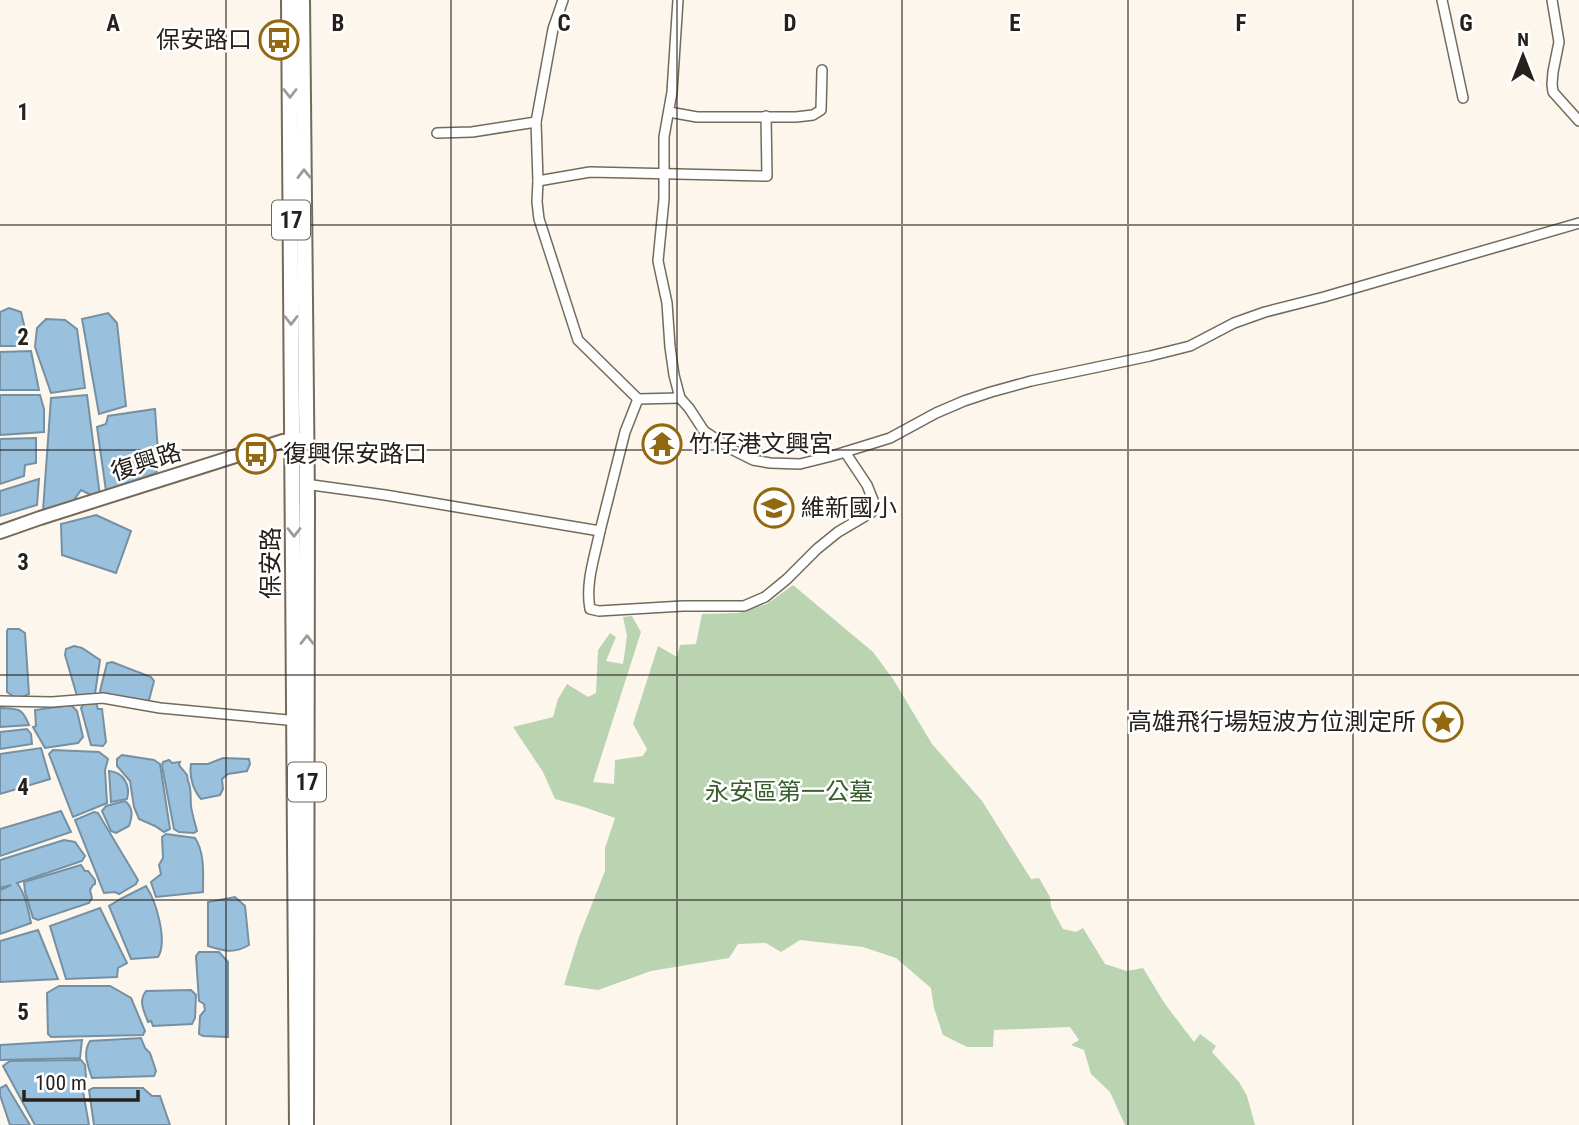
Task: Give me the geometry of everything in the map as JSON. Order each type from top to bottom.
[{"type":"main road","name":"保安路","points":[[289,0],[300,485],[306,1125]]},
{"type":"main road","name":"保安路","points":[[299,439],[302,0]]},
{"type":"main road","name":"保安路","points":[[297,1125],[301,720]]},
{"type":"street","points":[[563,0],[552,29],[536,122],[539,219],[579,340],[638,399],[680,398]]},
{"type":"street","points":[[678,0],[669,112],[664,137],[664,199],[658,266],[666,297],[670,347],[680,398],[704,431],[753,460],[800,464],[845,452],[890,438],[964,401],[1031,381],[1189,346],[1234,323],[1265,312],[1324,298],[1579,223]]},
{"type":"street","points":[[1442,0],[1463,98]]},
{"type":"street","points":[[1552,0],[1559,42],[1553,72],[1553,92],[1579,121]]},
{"type":"street","points":[[669,112],[697,117],[813,115],[821,110],[822,70]]},
{"type":"street","points":[[538,181],[590,172],[767,176],[766,116]]},
{"type":"street","points":[[436,133],[472,132],[536,122]]},
{"type":"street","points":[[638,399],[625,432],[600,531],[589,585],[590,609],[600,611],[683,606],[744,606],[765,597],[838,532],[872,512],[873,500],[867,485],[845,452]]},
{"type":"street","name":"復興路","points":[[0,532],[40,517],[299,439]]},
{"type":"street","points":[[300,485],[385,495],[600,531]]},
{"type":"street","points":[[0,701],[52,702],[103,698],[160,708],[301,720]]},
{"type":"green space","name":"永安區第一公墓","points":[[793,585],[873,652],[893,679],[932,744],[982,801],[1031,879],[1039,878],[1063,929],[1076,932],[1083,928],[1105,964],[1127,971],[1143,968],[1165,1004],[1194,1042],[1200,1034],[1216,1046],[1212,1052],[1239,1082],[1247,1096],[1255,1125],[1125,1125],[1110,1092],[1091,1074],[1084,1050],[1071,1045],[1079,1040],[1070,1027],[994,1030],[993,1047],[967,1047],[943,1035],[931,988],[896,958],[863,947],[800,940],[781,952],[766,943],[738,944],[729,958],[651,971],[598,990],[564,985],[579,937],[605,871],[605,848],[615,818],[555,799],[543,772],[513,727],[553,717],[558,699],[567,684],[588,697],[596,693],[598,650],[610,633],[616,637],[606,661],[623,664],[627,636],[623,617],[632,616],[641,632],[593,782],[614,784],[615,760],[643,756],[647,749],[633,724],[658,646],[677,657],[680,645],[696,644],[702,614],[738,613],[767,604]]},
{"type":"water","points":[[9,308],[21,312],[29,346],[0,346],[0,312]]},
{"type":"water","points":[[108,313],[117,323],[126,406],[99,414],[82,319]]},
{"type":"water","points":[[46,319],[65,320],[77,329],[85,388],[51,393],[35,347],[37,328]]},
{"type":"water","points":[[31,351],[39,390],[0,390],[0,352]]},
{"type":"water","points":[[0,395],[40,395],[44,409],[44,432],[0,435]]},
{"type":"water","points":[[87,395],[100,496],[93,496],[81,490],[72,503],[43,511],[51,398]]},
{"type":"water","points":[[155,409],[159,467],[156,473],[106,491],[97,427],[106,424],[108,416]]},
{"type":"water","points":[[36,438],[36,463],[25,465],[24,476],[0,484],[0,439]]},
{"type":"water","points":[[39,479],[37,505],[0,516],[0,491]]},
{"type":"water","points":[[96,515],[131,531],[116,573],[62,555],[61,524]]},
{"type":"water","points":[[8,629],[19,629],[25,633],[29,694],[23,697],[16,698],[7,692]]},
{"type":"water","points":[[74,646],[100,660],[95,694],[77,696],[65,655],[66,649]]},
{"type":"water","points":[[112,662],[151,677],[154,681],[148,704],[103,696],[100,691],[107,663]]},
{"type":"water","points":[[96,703],[98,709],[102,709],[106,742],[103,746],[91,745],[81,708],[84,704]]},
{"type":"water","points":[[71,705],[77,711],[83,737],[78,743],[45,748],[33,727],[36,726],[35,710]]},
{"type":"water","points":[[0,708],[19,710],[29,725],[0,727]]},
{"type":"water","points":[[27,729],[31,734],[32,744],[0,749],[0,732]]},
{"type":"water","points":[[41,748],[50,779],[0,794],[0,754]]},
{"type":"water","points":[[53,750],[99,752],[108,759],[105,770],[107,803],[73,817],[49,754]]},
{"type":"water","points":[[122,755],[154,760],[160,764],[170,829],[164,832],[139,819],[130,781],[117,766],[117,759]]},
{"type":"water","points":[[223,758],[249,759],[250,764],[247,771],[228,774],[222,779],[223,789],[220,795],[201,799],[192,783],[191,764],[208,764]]},
{"type":"water","points":[[169,760],[172,763],[180,762],[179,765],[187,775],[197,831],[194,833],[174,829],[162,766],[163,762]]},
{"type":"water","points":[[109,771],[125,780],[127,799],[111,802]]},
{"type":"water","points":[[125,801],[131,810],[130,823],[116,833],[111,831],[102,811],[106,806]]},
{"type":"water","points":[[61,811],[71,832],[0,856],[0,829]]},
{"type":"water","points":[[94,812],[98,813],[138,880],[119,894],[104,893],[75,820]]},
{"type":"water","points":[[166,834],[195,838],[202,857],[203,892],[156,897],[151,882],[161,874],[159,865],[163,858],[162,837]]},
{"type":"water","points":[[64,840],[75,842],[85,856],[82,861],[17,883],[24,896],[31,923],[0,934],[0,890],[11,885],[0,888],[0,860]]},
{"type":"water","points":[[81,865],[95,880],[90,890],[92,898],[89,903],[38,920],[33,918],[24,882]]},
{"type":"water","points":[[146,886],[160,921],[161,950],[158,957],[131,959],[109,906]]},
{"type":"water","points":[[235,897],[245,906],[249,945],[229,951],[208,946],[208,902]]},
{"type":"water","points":[[100,908],[127,963],[118,968],[117,977],[66,979],[50,926]]},
{"type":"water","points":[[38,930],[58,979],[0,982],[0,941]]},
{"type":"water","points":[[199,952],[219,952],[228,962],[228,1037],[199,1034],[200,1016],[205,1010],[204,1004],[199,1001],[196,956]]},
{"type":"water","points":[[59,986],[110,986],[131,998],[145,1031],[143,1035],[51,1037],[48,1034],[47,993]]},
{"type":"water","points":[[191,990],[196,995],[195,1018],[192,1024],[153,1026],[151,1021],[148,1022],[142,1002],[146,991]]},
{"type":"water","points":[[141,1038],[150,1053],[156,1071],[154,1076],[92,1078],[86,1055],[90,1041]]},
{"type":"water","points":[[82,1040],[80,1058],[0,1060],[0,1045]]},
{"type":"water","points":[[81,1060],[85,1065],[86,1077],[81,1080],[89,1125],[35,1125],[3,1066],[10,1061]]},
{"type":"water","points":[[6,1085],[30,1125],[10,1125],[0,1095],[0,1088]]},
{"type":"water","points":[[143,1088],[152,1096],[160,1096],[170,1125],[94,1125],[89,1090]]},
{"type":"place","name":"保安路口","points":[[279,40]]},
{"type":"place","name":"竹仔港文興宮","points":[[662,444]]},
{"type":"place","name":"復興保安路口","points":[[256,454]]},
{"type":"place","name":"維新國小","points":[[774,508]]},
{"type":"place","name":"高雄飛行場短波方位測定所","points":[[1443,722]]}]
